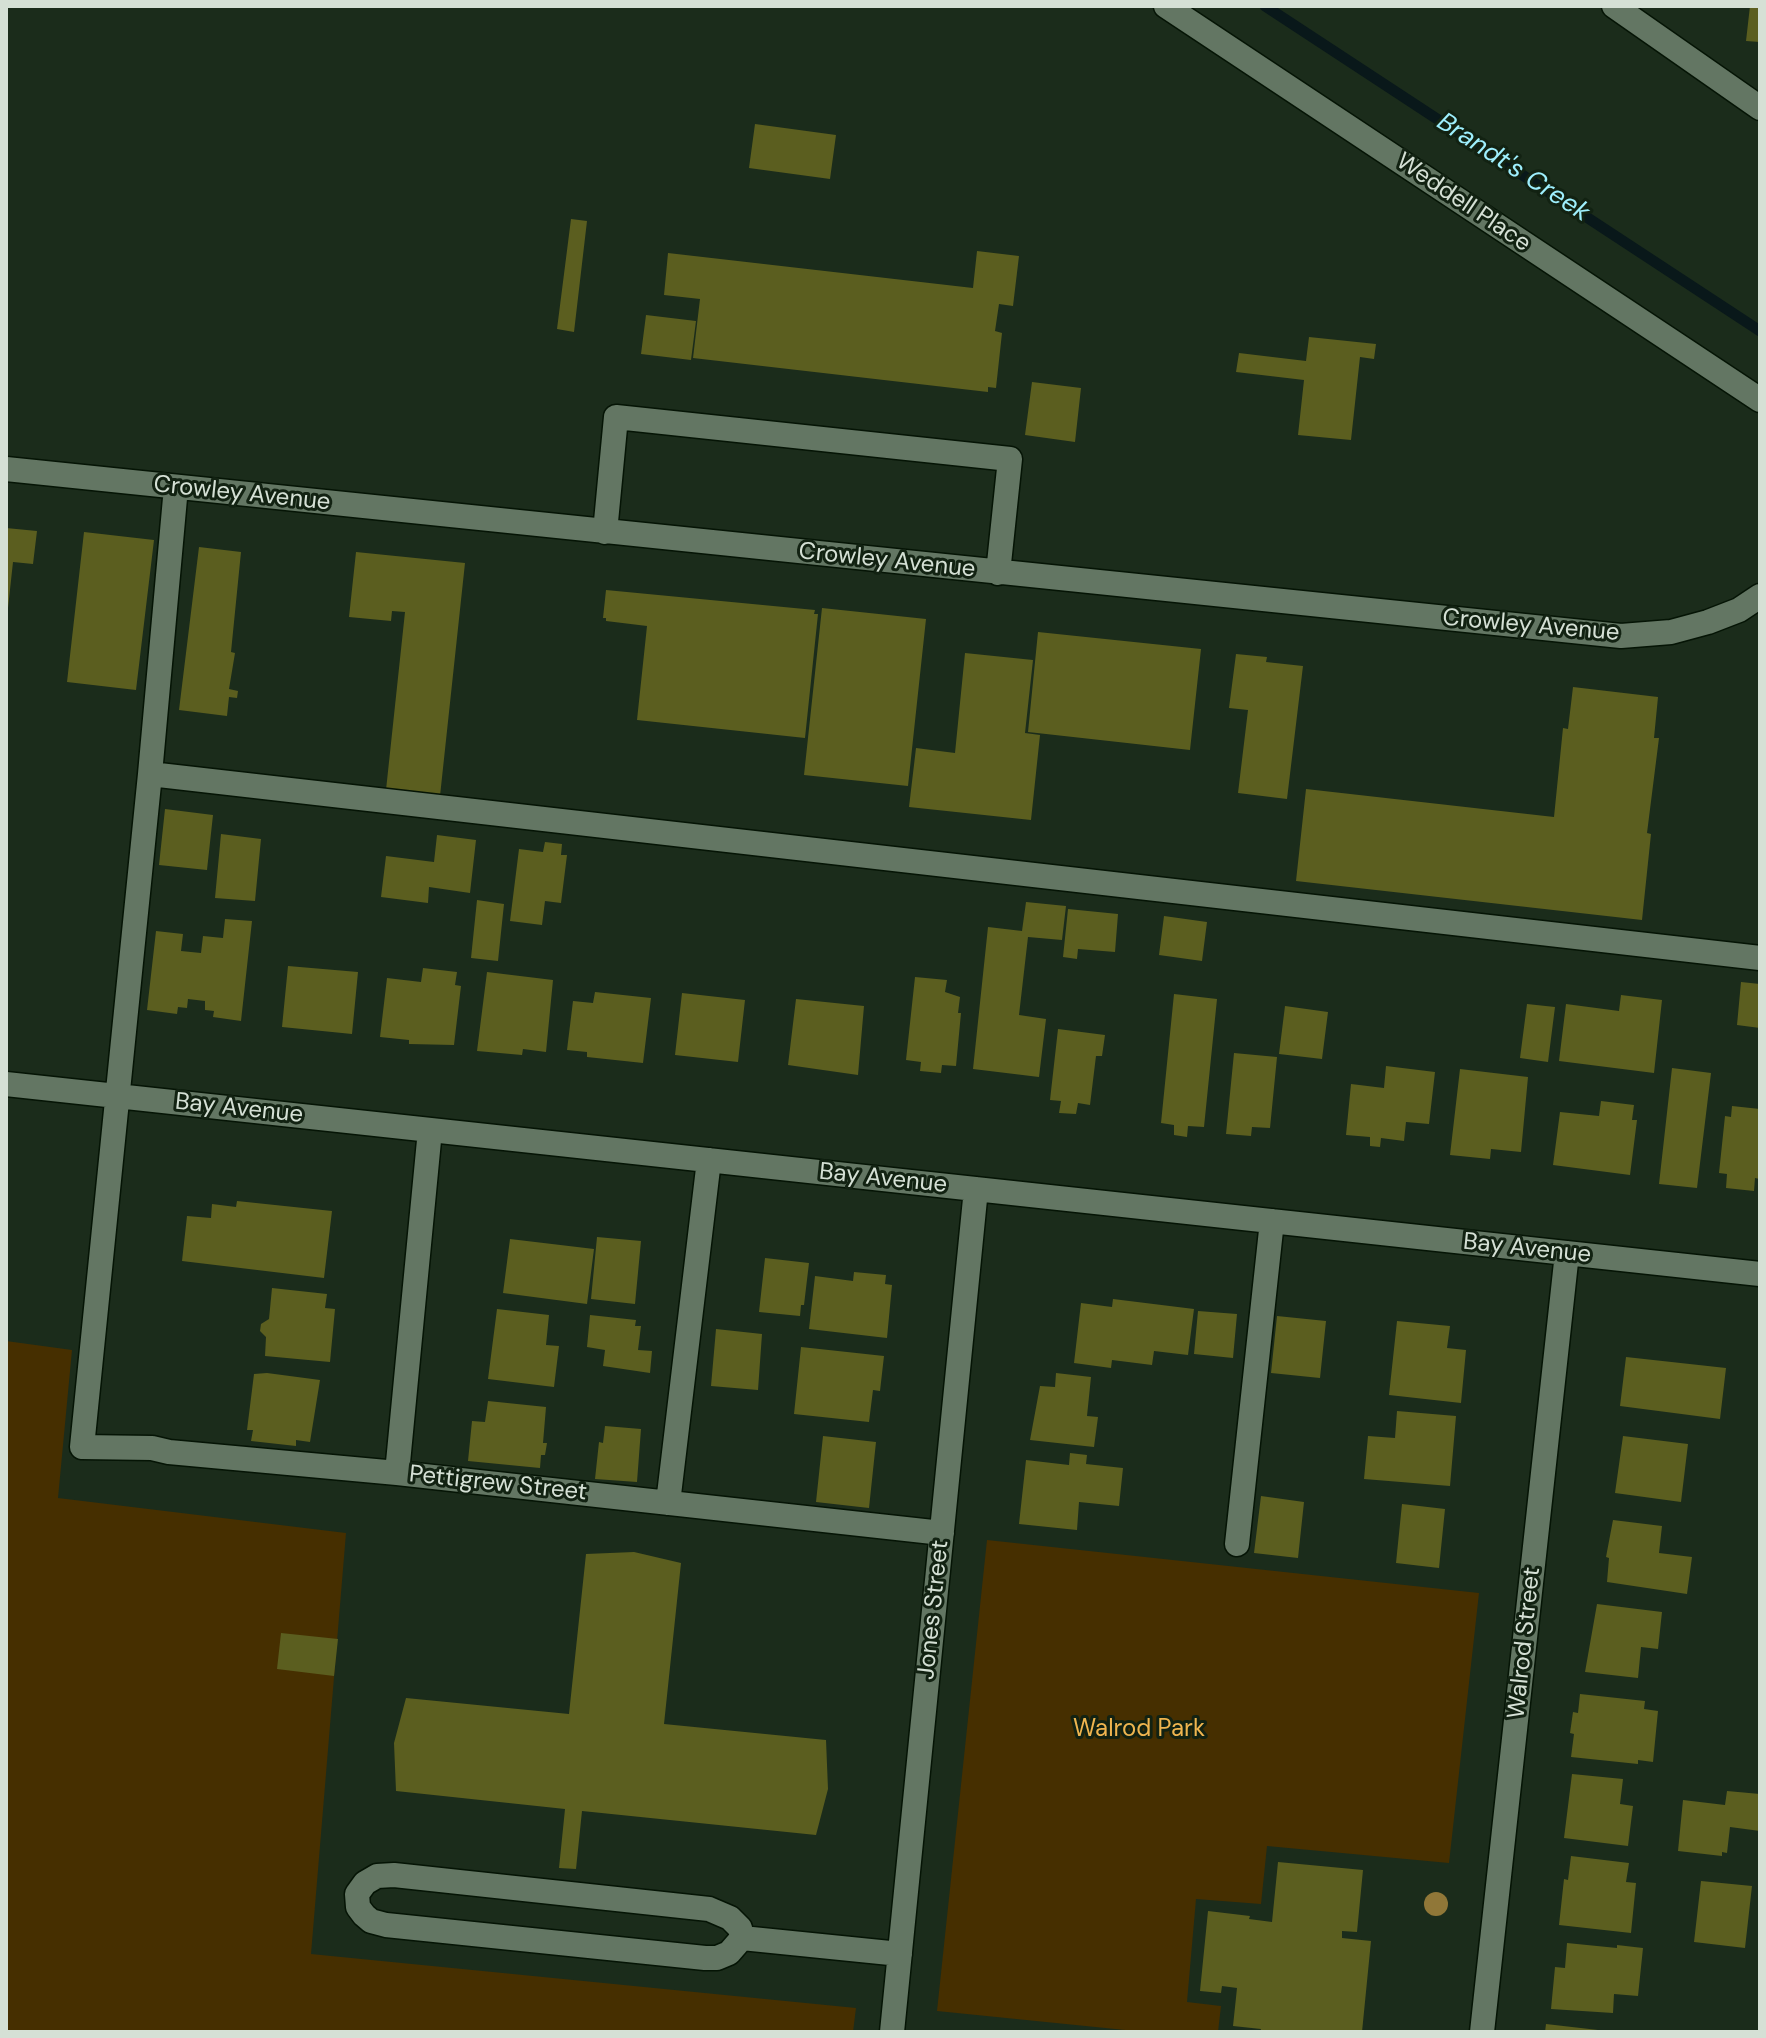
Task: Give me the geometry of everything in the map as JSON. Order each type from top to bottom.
[{"type":"street","name":"Weddell Place","points":[[1166,6],[1760,400]]},
{"type":"street","points":[[1614,6],[1760,108]]},
{"type":"street","points":[[605,532],[616,417],[1010,459],[998,573]]},
{"type":"street","name":"Crowley Avenue","points":[[6,469],[1621,636],[1671,632],[1708,622],[1739,610],[1760,596]]},
{"type":"street","points":[[176,487],[82,1447],[152,1448],[397,1473]]},
{"type":"street","points":[[150,774],[1760,958]]},
{"type":"street","name":"Bay Avenue","points":[[6,1084],[1760,1274]]},
{"type":"street","name":"Pettigrew Street","points":[[430,1130],[397,1473],[942,1533]]},
{"type":"street","points":[[668,1503],[709,1160]]},
{"type":"street","name":"Jones Street","points":[[892,2032],[976,1189]]},
{"type":"street","points":[[1237,1544],[1272,1221]]},
{"type":"street","name":"Walrod Street","points":[[1482,2032],[1567,1253]]},
{"type":"street","points":[[394,1875],[694,1907],[721,1912],[740,1928],[742,1938],[729,1953],[717,1958],[705,1958],[386,1925],[371,1921],[364,1915],[358,1907],[357,1894],[365,1883],[377,1876],[394,1875]]},
{"type":"street","points":[[742,1938],[900,1954]]},
{"type":"green space","points":[[6,1341],[72,1350],[58,1498],[346,1533],[311,1954],[856,2008],[853,2032],[6,2032]]},
{"type":"green space","name":"Walrod Park","points":[[987,1540],[1479,1593],[1449,1863],[1267,1846],[1261,1904],[1196,1899],[1187,2002],[1221,2006],[1218,2032],[1145,2032],[937,2011]]},
{"type":"building","points":[[1750,6],[1760,6],[1760,42],[1746,41]]},
{"type":"building","points":[[755,124],[836,135],[830,179],[749,168]]},
{"type":"building","points":[[571,219],[587,221],[574,332],[557,329]]},
{"type":"building","points":[[977,251],[1019,256],[1013,306],[999,304],[995,331],[1002,333],[996,388],[988,387],[988,392],[693,358],[700,299],[664,295],[668,253],[973,288]]},
{"type":"building","points":[[646,315],[696,321],[691,360],[641,354]]},
{"type":"building","points":[[1309,337],[1376,344],[1374,359],[1360,357],[1351,440],[1298,435],[1304,380],[1236,372],[1239,353],[1306,361]]},
{"type":"building","points":[[1032,382],[1081,388],[1075,442],[1025,435]]},
{"type":"building","points":[[6,528],[37,531],[33,564],[13,562],[8,608],[6,608]]},
{"type":"building","points":[[84,532],[154,540],[136,690],[67,682]]},
{"type":"building","points":[[199,547],[241,552],[231,652],[235,653],[229,689],[238,691],[237,698],[229,697],[227,716],[179,710]]},
{"type":"building","points":[[356,552],[465,563],[440,796],[386,790],[405,612],[392,611],[391,621],[349,617]]},
{"type":"building","points":[[606,590],[815,610],[814,614],[818,614],[805,738],[637,720],[647,626],[606,621],[603,618]]},
{"type":"building","points":[[822,608],[926,619],[908,786],[804,775]]},
{"type":"building","points":[[1038,632],[1201,649],[1190,750],[1028,732]]},
{"type":"building","points":[[965,653],[1033,660],[1025,733],[1040,735],[1031,820],[909,807],[916,748],[955,753]]},
{"type":"building","points":[[1236,654],[1267,657],[1266,662],[1303,666],[1287,799],[1238,793],[1248,710],[1229,708]]},
{"type":"building","points":[[1573,687],[1658,697],[1654,738],[1659,738],[1647,833],[1651,834],[1642,920],[1296,881],[1306,789],[1554,817],[1563,728],[1568,729]]},
{"type":"building","points":[[165,809],[213,815],[207,870],[159,865]]},
{"type":"building","points":[[221,834],[261,839],[255,901],[215,898]]},
{"type":"building","points":[[437,835],[476,840],[470,893],[429,887],[428,903],[381,897],[386,856],[434,862]]},
{"type":"building","points":[[545,842],[562,844],[561,855],[567,855],[561,903],[545,901],[542,925],[510,921],[519,849],[543,852]]},
{"type":"building","points":[[477,900],[504,904],[498,961],[471,958]]},
{"type":"building","points":[[1026,902],[1066,906],[1062,940],[1028,937],[1019,1015],[1046,1019],[1039,1077],[973,1069],[988,927],[1022,931]]},
{"type":"building","points":[[1068,909],[1118,914],[1115,952],[1078,949],[1077,959],[1063,957]]},
{"type":"building","points":[[1164,916],[1207,922],[1202,961],[1159,955]]},
{"type":"building","points":[[225,919],[252,921],[241,1021],[213,1017],[214,1011],[205,1010],[205,1001],[188,999],[187,1008],[178,1007],[177,1014],[147,1010],[156,931],[183,934],[181,951],[201,953],[203,936],[223,938]]},
{"type":"building","points":[[288,966],[358,972],[352,1034],[282,1027]]},
{"type":"building","points":[[423,968],[457,972],[455,985],[461,986],[454,1045],[409,1044],[409,1040],[380,1037],[387,978],[421,982]]},
{"type":"building","points":[[487,972],[553,980],[546,1052],[523,1049],[522,1055],[477,1051]]},
{"type":"building","points":[[915,977],[947,980],[945,992],[960,997],[956,1066],[942,1065],[941,1073],[920,1071],[921,1062],[906,1060]]},
{"type":"building","points":[[1741,982],[1760,984],[1760,1028],[1737,1025]]},
{"type":"building","points":[[595,992],[651,998],[643,1063],[587,1057],[587,1052],[567,1050],[573,1001],[593,1003]]},
{"type":"building","points":[[682,993],[745,1000],[738,1062],[675,1055]]},
{"type":"building","points":[[1174,994],[1217,999],[1204,1127],[1188,1126],[1187,1137],[1174,1135],[1174,1125],[1161,1123]]},
{"type":"building","points":[[1621,995],[1662,1000],[1654,1073],[1559,1061],[1566,1004],[1619,1011]]},
{"type":"building","points":[[796,999],[864,1006],[858,1075],[788,1065]]},
{"type":"building","points":[[1527,1004],[1555,1007],[1548,1062],[1520,1058]]},
{"type":"building","points":[[1285,1006],[1328,1012],[1322,1059],[1279,1054]]},
{"type":"building","points":[[1058,1029],[1105,1035],[1102,1056],[1096,1056],[1090,1105],[1078,1103],[1076,1114],[1059,1113],[1061,1101],[1050,1100]]},
{"type":"building","points":[[1234,1053],[1277,1057],[1270,1128],[1252,1127],[1251,1136],[1226,1134]]},
{"type":"building","points":[[1386,1066],[1435,1072],[1429,1124],[1406,1122],[1404,1141],[1381,1138],[1380,1147],[1370,1146],[1370,1137],[1346,1135],[1351,1084],[1384,1088]]},
{"type":"building","points":[[1672,1068],[1711,1073],[1697,1188],[1659,1184]]},
{"type":"building","points":[[1460,1069],[1528,1077],[1521,1152],[1491,1149],[1490,1159],[1450,1155]]},
{"type":"building","points":[[1601,1101],[1634,1105],[1632,1120],[1637,1120],[1630,1175],[1553,1165],[1560,1112],[1599,1116]]},
{"type":"building","points":[[1732,1106],[1760,1109],[1760,1179],[1755,1178],[1754,1191],[1726,1188],[1727,1174],[1719,1173],[1725,1116],[1731,1117]]},
{"type":"building","points":[[237,1201],[332,1211],[324,1278],[182,1261],[187,1216],[211,1218],[212,1204],[236,1207]]},
{"type":"building","points":[[597,1237],[641,1241],[635,1304],[591,1299]]},
{"type":"building","points":[[510,1239],[594,1249],[587,1304],[503,1293]]},
{"type":"building","points":[[765,1258],[809,1263],[800,1316],[759,1312]]},
{"type":"building","points":[[854,1272],[886,1275],[885,1284],[892,1285],[887,1338],[809,1329],[815,1276],[853,1281]]},
{"type":"building","points":[[272,1288],[327,1294],[325,1308],[335,1309],[330,1362],[265,1356],[266,1337],[260,1331],[261,1324],[269,1319]]},
{"type":"building","points":[[1113,1299],[1194,1309],[1188,1355],[1154,1351],[1152,1365],[1112,1360],[1111,1368],[1074,1363],[1081,1303],[1112,1307]]},
{"type":"building","points":[[497,1309],[549,1315],[546,1345],[559,1346],[554,1387],[488,1379]]},
{"type":"building","points":[[1198,1311],[1237,1314],[1233,1358],[1194,1354]]},
{"type":"building","points":[[590,1315],[636,1320],[635,1326],[641,1326],[638,1350],[652,1351],[650,1373],[603,1366],[605,1350],[587,1347]]},
{"type":"building","points":[[1277,1316],[1326,1321],[1320,1378],[1271,1373]]},
{"type":"building","points":[[1397,1321],[1450,1326],[1447,1348],[1466,1350],[1461,1403],[1389,1395]]},
{"type":"building","points":[[716,1329],[762,1334],[758,1390],[711,1386]]},
{"type":"building","points":[[801,1347],[884,1356],[880,1391],[873,1390],[869,1422],[794,1414]]},
{"type":"building","points":[[1626,1357],[1726,1368],[1720,1419],[1620,1406]]},
{"type":"building","points":[[1056,1373],[1091,1377],[1087,1416],[1098,1417],[1094,1447],[1030,1440],[1040,1386],[1055,1387]]},
{"type":"building","points":[[254,1374],[320,1380],[310,1442],[296,1440],[296,1446],[251,1441],[253,1430],[247,1430]]},
{"type":"building","points":[[488,1401],[546,1407],[543,1443],[547,1443],[545,1455],[541,1455],[540,1468],[468,1461],[472,1421],[485,1422]]},
{"type":"building","points":[[1397,1411],[1456,1416],[1450,1486],[1364,1479],[1368,1436],[1395,1438]]},
{"type":"building","points":[[605,1426],[641,1429],[637,1482],[595,1479],[599,1442],[603,1443]]},
{"type":"building","points":[[823,1436],[876,1442],[869,1508],[816,1502]]},
{"type":"building","points":[[1623,1436],[1688,1444],[1681,1502],[1615,1493]]},
{"type":"building","points":[[1070,1453],[1087,1455],[1086,1464],[1123,1468],[1119,1506],[1079,1502],[1077,1530],[1019,1524],[1026,1460],[1069,1465]]},
{"type":"building","points":[[1261,1496],[1304,1502],[1298,1558],[1254,1553]]},
{"type":"building","points":[[1402,1504],[1445,1509],[1439,1568],[1396,1563]]},
{"type":"building","points":[[1613,1520],[1662,1526],[1659,1553],[1692,1557],[1687,1594],[1607,1582],[1609,1558],[1606,1557]]},
{"type":"building","points":[[634,1552],[681,1563],[664,1724],[826,1740],[828,1789],[816,1835],[582,1811],[576,1869],[559,1868],[565,1809],[396,1791],[394,1743],[406,1698],[569,1714],[586,1554]]},
{"type":"building","points":[[1597,1604],[1662,1612],[1658,1649],[1641,1647],[1638,1678],[1585,1672]]},
{"type":"building","points":[[281,1633],[338,1639],[334,1676],[277,1669]]},
{"type":"building","points":[[1580,1694],[1645,1701],[1644,1709],[1658,1711],[1653,1762],[1638,1760],[1638,1764],[1571,1757],[1573,1712],[1578,1713]]},
{"type":"building","points":[[1572,1774],[1623,1779],[1620,1804],[1633,1806],[1628,1846],[1564,1838]]},
{"type":"building","points":[[1727,1791],[1760,1794],[1760,1831],[1730,1827],[1727,1853],[1722,1852],[1722,1856],[1678,1851],[1683,1800],[1725,1805]]},
{"type":"building","points":[[1571,1856],[1629,1863],[1626,1882],[1636,1883],[1631,1933],[1559,1925],[1564,1879],[1568,1880]]},
{"type":"building","points":[[1278,1862],[1363,1870],[1357,1932],[1342,1931],[1342,1938],[1371,1941],[1362,2032],[1260,2032],[1261,2029],[1233,2026],[1237,1988],[1222,1986],[1221,1993],[1200,1991],[1208,1911],[1272,1922]]},
{"type":"building","points":[[1701,1881],[1752,1886],[1745,1948],[1694,1942]]},
{"type":"building","points":[[1567,1943],[1643,1948],[1638,1996],[1614,1994],[1613,2013],[1551,2009],[1555,1967],[1565,1968]]},
{"type":"building","points":[[1546,2024],[1598,2030],[1598,2032],[1545,2032]]},
{"type":"waterway","name":"Brandt's Creek","points":[[1265,6],[1760,331]]}]
